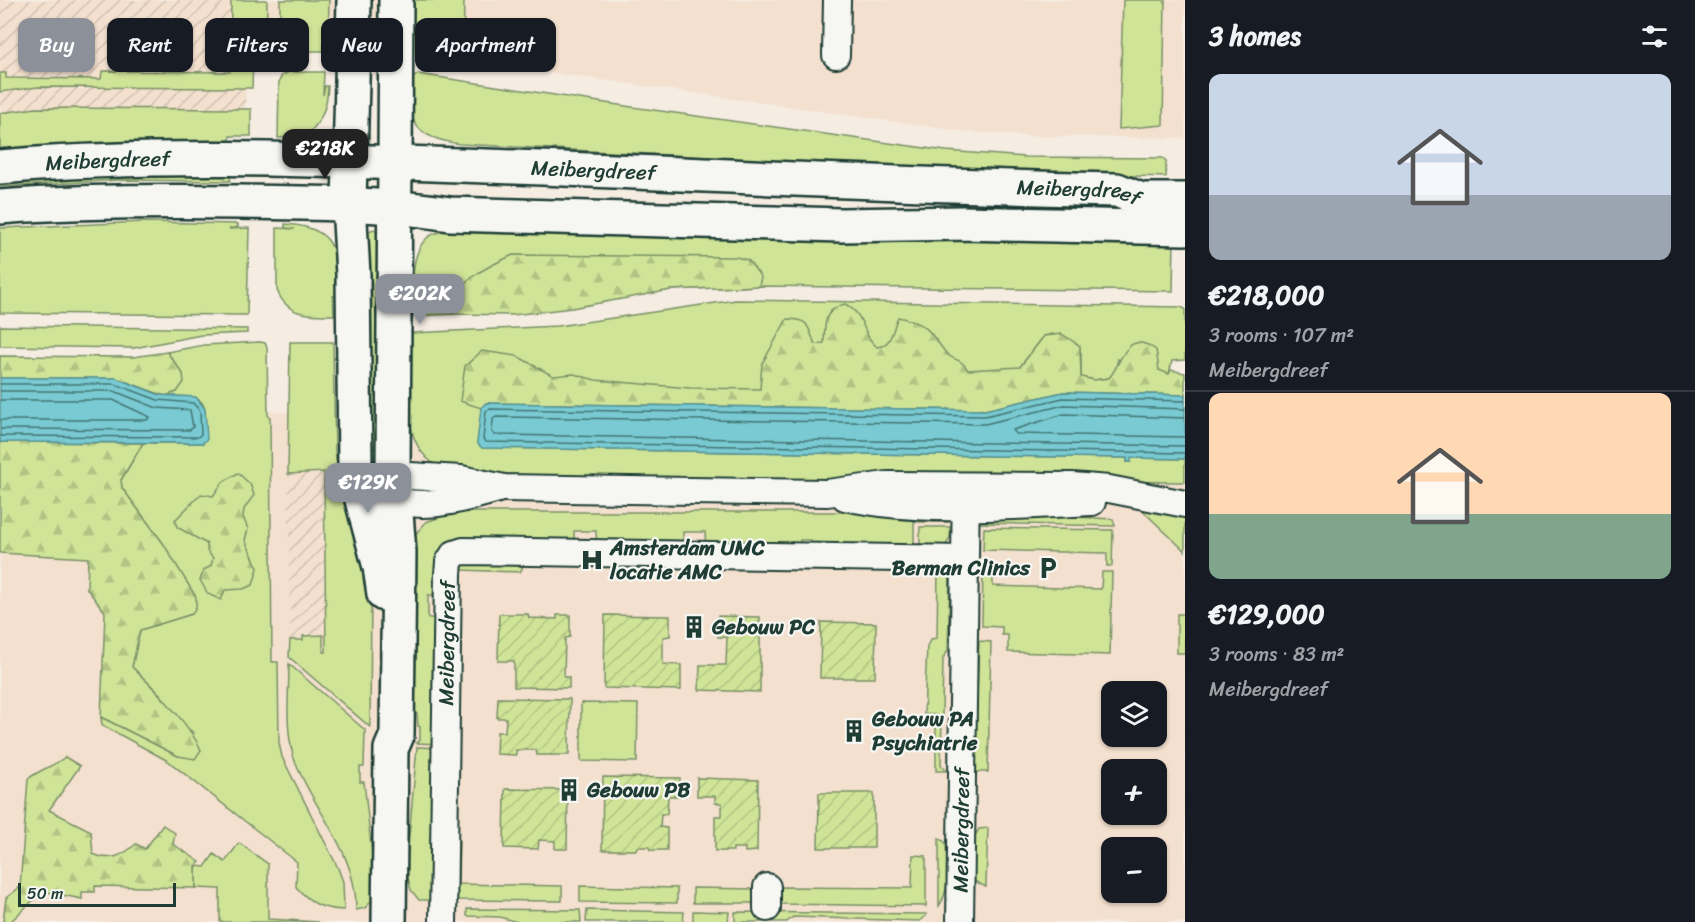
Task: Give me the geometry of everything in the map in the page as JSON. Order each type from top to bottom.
[{"type":"main road","points":[[354,0],[350,203],[358,485],[384,586],[378,690],[384,736],[391,749]]},
{"type":"main road","points":[[389,922],[391,749],[397,735],[399,552],[395,489],[396,0]]},
{"type":"main road","name":"Meibergdreef","points":[[0,168],[191,157],[351,159],[747,179],[1117,190],[1141,200],[1185,200]]},
{"type":"main road","name":"Meibergdreef","points":[[0,207],[112,201],[350,203],[394,205],[450,214],[841,225],[963,224],[1185,228]]},
{"type":"street","points":[[836,55],[837,0]]},
{"type":"street","points":[[1117,190],[1139,185],[1173,185],[1185,182]]},
{"type":"street","points":[[358,485],[395,489],[461,479],[504,488],[827,493],[882,505],[965,496],[1042,506],[1100,502],[1125,504],[1135,496],[1185,504]]},
{"type":"street","name":"Meibergdreef","points":[[960,922],[965,496]]},
{"type":"street","name":"Meibergdreef","points":[[443,922],[448,574],[449,562],[454,554],[463,551],[965,559]]},
{"type":"shaded area","points":[[0,0],[1185,0],[1185,138],[1027,136],[961,131],[547,72],[556,72],[556,18],[415,18],[415,53],[403,51],[403,18],[321,18],[321,40],[309,38],[309,18],[205,18],[205,24],[193,23],[193,18],[154,18]]},
{"type":"shaded area","points":[[0,0],[246,0],[246,18],[205,18],[205,72],[245,72],[245,128],[0,137]]},
{"type":"shaded area","name":"Amsterdam UMC locatie AMC","points":[[0,406],[526,417],[1185,411],[1185,922],[0,922]]},
{"type":"shaded area","points":[[324,472],[326,653],[303,636],[303,640],[290,640],[288,474]]},
{"type":"green space","points":[[231,0],[267,0],[267,18],[231,18]]},
{"type":"green space","points":[[280,0],[329,0],[329,18],[321,18],[321,51],[309,51],[309,18],[280,18]]},
{"type":"green space","points":[[410,0],[464,0],[464,18],[415,18],[415,51],[412,50]]},
{"type":"green space","points":[[1123,0],[1165,0],[1163,125],[1119,129]]},
{"type":"green space","points":[[102,71],[253,72],[252,88],[38,87],[0,92],[0,73],[6,73],[6,78],[101,79]]},
{"type":"green space","points":[[289,72],[324,72],[323,95],[325,86],[328,86],[325,106],[318,122],[306,135],[287,144],[287,139],[296,137],[278,138],[279,82],[282,75]]},
{"type":"green space","points":[[418,74],[946,151],[1025,157],[1163,158],[1166,161],[1166,177],[980,171],[460,144],[433,137],[424,133],[417,126],[410,108],[410,95],[411,80]]},
{"type":"green space","points":[[36,108],[251,109],[251,136],[230,136],[229,146],[0,156],[0,113]]},
{"type":"green space","points":[[230,168],[230,181],[120,180],[0,187],[0,179]]},
{"type":"green space","points":[[145,222],[238,224],[238,227],[229,229],[249,228],[247,315],[0,313],[0,228]]},
{"type":"green space","points":[[285,224],[315,230],[325,236],[331,245],[337,266],[339,295],[333,296],[334,315],[300,313],[281,299],[277,290],[277,228],[295,229],[285,228]]},
{"type":"green space","points":[[374,229],[378,233],[376,450],[372,447],[370,435],[365,238],[368,231]]},
{"type":"green space","points":[[454,230],[1174,237],[1173,291],[759,286],[671,290],[501,312],[413,316],[414,264],[421,245],[433,234]]},
{"type":"green space","points":[[513,255],[736,257],[748,260],[761,277],[759,286],[671,290],[572,308],[512,315],[453,314],[445,305],[466,281],[493,264]]},
{"type":"green space","points":[[736,300],[1181,307],[1185,309],[1185,360],[1172,361],[1169,374],[1118,359],[1115,371],[1109,378],[1094,380],[1081,377],[1081,353],[1053,334],[1044,336],[1020,367],[973,388],[569,404],[482,448],[1127,458],[1127,462],[1130,462],[1131,458],[1185,459],[1185,482],[616,478],[455,472],[435,465],[421,452],[413,435],[408,394],[412,333],[558,326]]},
{"type":"green space","points":[[845,304],[857,314],[868,336],[877,347],[889,340],[898,317],[916,322],[927,329],[946,353],[962,363],[968,370],[1020,367],[1044,336],[1062,334],[1080,346],[1081,377],[1094,380],[1109,378],[1131,345],[1146,344],[1156,350],[1159,370],[1169,374],[1171,370],[1185,373],[1185,395],[1063,392],[985,410],[486,403],[481,408],[460,401],[465,366],[482,351],[517,356],[553,376],[574,374],[595,380],[690,388],[760,389],[762,364],[787,319],[804,322],[815,344],[824,343],[825,324],[829,314],[838,306]]},
{"type":"green space","points":[[0,326],[247,329],[247,333],[201,335],[134,348],[0,346]]},
{"type":"green space","points":[[290,342],[333,342],[335,453],[341,486],[353,514],[371,591],[370,727],[289,657],[290,640],[303,640],[303,636],[323,635],[323,652],[326,652],[324,472],[288,474]]},
{"type":"green space","points":[[265,343],[267,348],[268,416],[270,417],[272,662],[278,662],[279,743],[282,757],[338,868],[343,882],[344,910],[323,907],[307,898],[296,887],[297,862],[168,761],[102,725],[101,717],[178,756],[194,733],[184,726],[161,695],[132,667],[140,630],[192,614],[163,543],[122,488],[121,480],[143,443],[203,443],[205,410],[203,404],[191,397],[165,396],[177,392],[183,374],[167,352],[204,345]]},
{"type":"green space","points":[[167,352],[183,374],[184,382],[177,392],[165,396],[116,378],[0,378],[0,356],[133,357]]},
{"type":"green space","points":[[0,442],[143,443],[121,480],[122,488],[163,543],[196,597],[196,607],[192,614],[140,630],[132,667],[180,717],[201,750],[195,759],[178,756],[101,717],[105,612],[87,589],[88,558],[0,553]]},
{"type":"green space","points":[[238,473],[250,484],[254,495],[244,509],[243,517],[248,529],[245,540],[258,568],[253,585],[243,589],[225,590],[221,600],[208,594],[200,580],[204,570],[211,566],[213,558],[207,551],[207,544],[177,527],[175,520],[201,494],[213,496],[223,482]]},
{"type":"green space","points":[[1145,509],[1185,515],[1185,551],[1144,512]]},
{"type":"green space","points":[[455,512],[935,512],[948,522],[914,522],[914,551],[811,550],[811,540],[800,540],[800,550],[706,549],[705,532],[683,532],[683,549],[597,547],[596,531],[574,531],[574,547],[450,545],[441,595],[428,595],[428,618],[440,618],[433,629],[432,709],[440,714],[440,744],[417,743],[420,740],[420,727],[417,714],[413,714],[412,538],[426,522]]},
{"type":"green space","points":[[1055,516],[1113,519],[1115,526],[979,523],[982,519]]},
{"type":"green space","points":[[920,527],[950,527],[947,544],[920,551]]},
{"type":"green space","points":[[984,528],[1113,530],[1112,566],[1107,566],[1107,553],[983,550]]},
{"type":"green space","points":[[474,558],[523,559],[522,569],[520,572],[462,570],[463,566]]},
{"type":"green space","points":[[938,569],[947,571],[950,575],[948,651],[943,658],[941,765],[947,771],[936,771],[936,715],[924,714],[927,646],[931,639],[937,638]]},
{"type":"green space","points":[[983,569],[993,569],[993,586],[1101,589],[1102,572],[1112,572],[1110,655],[1008,652],[1008,635],[1002,635],[1002,627],[982,626]]},
{"type":"green space","points":[[499,614],[528,614],[529,618],[557,619],[557,615],[570,615],[570,637],[565,638],[564,677],[569,677],[569,688],[514,687],[514,661],[498,661]]},
{"type":"green space","points":[[1177,614],[1185,614],[1185,653],[1177,653]]},
{"type":"green space","points":[[605,615],[670,616],[670,636],[663,637],[663,664],[681,665],[681,690],[604,688]]},
{"type":"green space","points":[[718,616],[760,617],[760,692],[699,690],[700,665],[726,665],[727,637],[718,637]]},
{"type":"green space","points":[[821,622],[876,623],[875,678],[820,678]]},
{"type":"green space","points":[[979,641],[991,642],[988,772],[974,772]]},
{"type":"green space","points":[[289,664],[365,730],[364,767],[360,767],[360,782],[364,782],[372,854],[378,854],[376,896],[365,908],[356,910],[355,889],[343,852],[304,782],[292,752],[288,714]]},
{"type":"green space","points":[[498,698],[570,699],[569,755],[537,755],[536,750],[516,750],[516,755],[496,754],[497,732],[505,732],[506,718],[497,718]]},
{"type":"green space","points":[[581,703],[638,704],[637,762],[581,761]]},
{"type":"green space","points":[[417,747],[440,748],[439,765],[432,772],[431,811],[439,819],[438,900],[419,900],[411,890],[406,871]]},
{"type":"green space","points":[[65,757],[80,766],[49,810],[91,831],[93,854],[111,858],[126,852],[136,844],[145,849],[163,825],[175,833],[173,844],[200,862],[196,866],[196,888],[95,886],[95,892],[82,892],[82,899],[43,891],[10,922],[3,922],[6,898],[20,887],[28,779]]},
{"type":"green space","points":[[603,777],[680,778],[680,796],[668,796],[667,814],[661,814],[660,827],[667,828],[667,850],[637,847],[636,850],[602,850]]},
{"type":"green space","points":[[697,778],[758,780],[757,851],[745,852],[745,848],[733,848],[733,851],[715,851],[715,816],[722,816],[722,803],[715,803],[715,796],[697,796]]},
{"type":"green space","points":[[505,789],[568,790],[567,849],[555,849],[555,841],[539,840],[538,849],[504,848]]},
{"type":"green space","points":[[819,793],[874,793],[874,848],[818,848]]},
{"type":"green space","points":[[988,828],[986,887],[974,881],[974,837],[979,829]]},
{"type":"green space","points":[[939,838],[946,843],[947,884],[939,906]]},
{"type":"green space","points":[[452,840],[459,840],[458,884],[562,886],[562,901],[450,900]]},
{"type":"green space","points":[[239,843],[268,864],[268,919],[319,922],[220,922],[220,889],[196,888],[196,866],[205,867],[214,854],[225,862]]},
{"type":"green space","points":[[913,855],[926,856],[926,906],[778,904],[778,887],[912,888]]},
{"type":"green space","points":[[580,886],[677,888],[677,903],[580,902]]},
{"type":"green space","points":[[693,888],[759,889],[759,903],[693,903]]},
{"type":"green space","points":[[467,909],[580,910],[581,922],[517,922],[500,917],[467,916]]},
{"type":"green space","points":[[587,910],[684,912],[683,922],[586,922]]},
{"type":"green space","points":[[693,911],[729,912],[728,922],[693,922]]},
{"type":"green space","points":[[735,912],[926,914],[926,916],[920,921],[793,917],[787,922],[735,922]]},
{"type":"water","points":[[0,378],[116,378],[160,395],[196,397],[205,409],[207,439],[203,443],[0,442]]},
{"type":"water","points":[[1063,392],[1185,395],[1185,459],[1131,458],[1131,462],[1127,462],[1127,458],[482,448],[477,443],[481,408],[486,403],[985,410]]},
{"type":"place","name":"Amsterdam UMC locatie AMC","points":[[592,560]]},
{"type":"place","name":"Berman Clinics","points":[[1048,568]]},
{"type":"place","name":"Gebouw PC","points":[[694,627]]},
{"type":"place","name":"Gebouw PA Psychiatrie","points":[[854,731]]},
{"type":"place","name":"Gebouw PB","points":[[569,790]]}]
